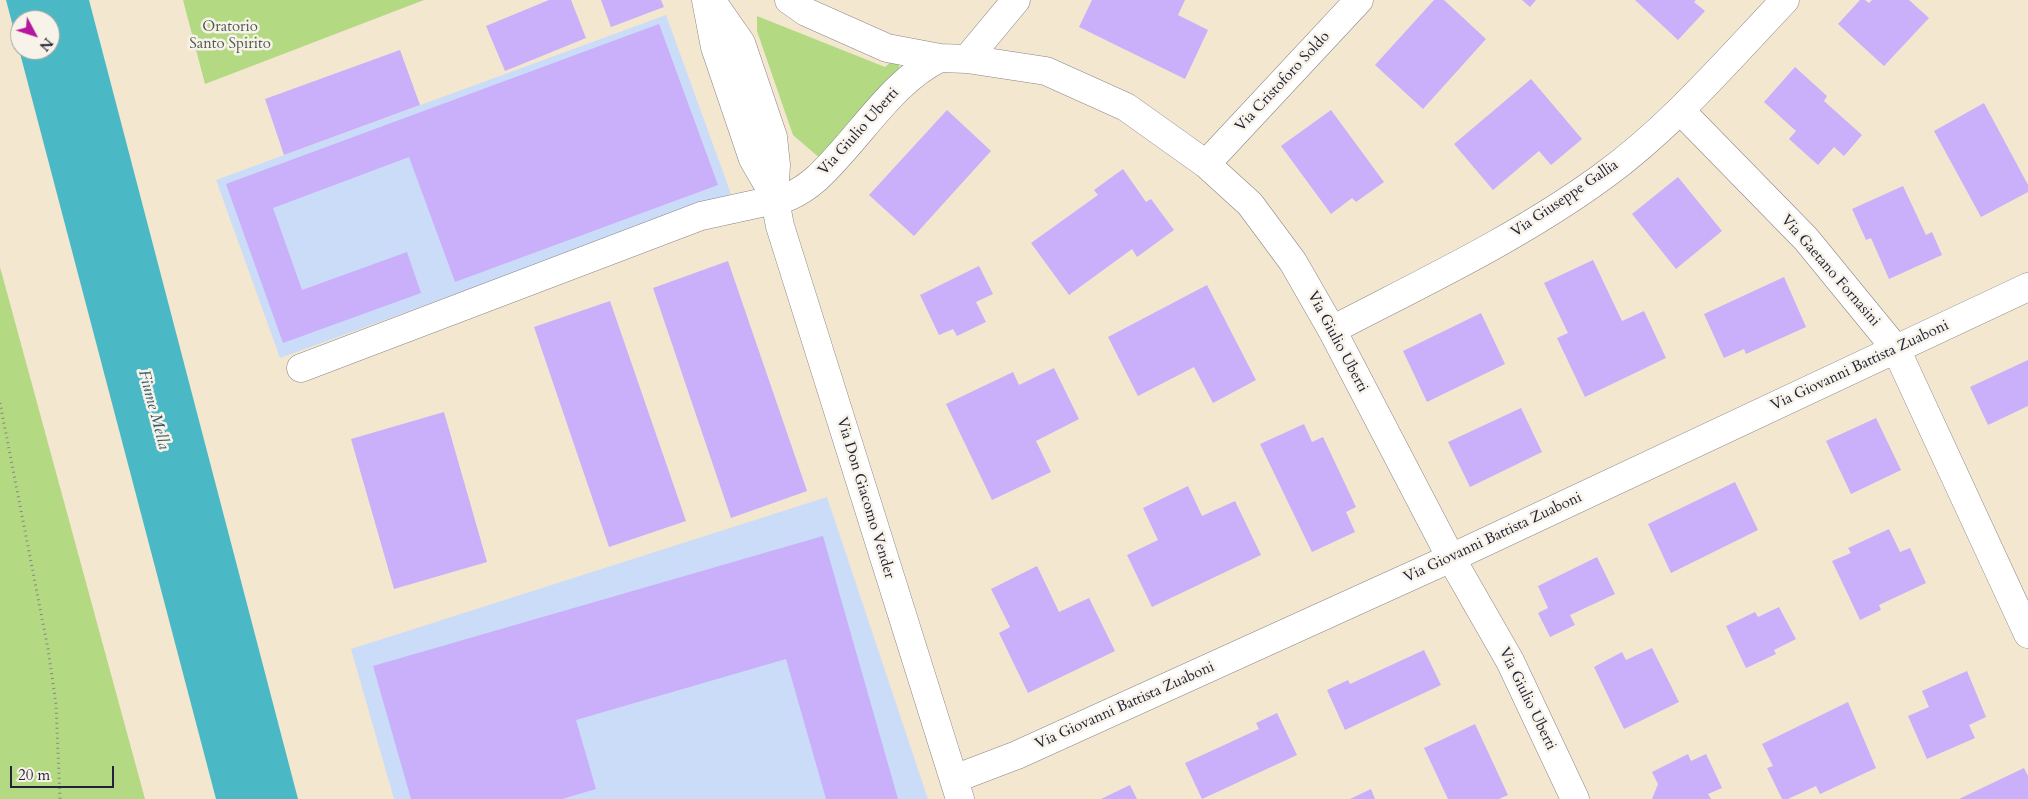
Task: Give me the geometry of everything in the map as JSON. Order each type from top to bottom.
[{"type":"street","name":"Via Don Giacomo Vender","points":[[706,0],[715,46],[753,159],[775,198]]},
{"type":"street","name":"Via Don Giacomo Vender","points":[[712,0],[741,43],[758,92],[775,151],[775,198],[780,226],[957,789]]},
{"type":"street","name":"Via Giulio Uberti","points":[[789,0],[806,12],[887,48],[940,58],[967,59],[1046,71],[1126,107],[1206,164],[1250,204],[1293,262],[1332,330],[1451,558],[1510,661],[1575,799]]},
{"type":"street","points":[[967,59],[1016,0]]},
{"type":"street","name":"Via Cristoforo Soldo","points":[[1206,164],[1359,0]]},
{"type":"street","name":"Via Giuseppe Gallia","points":[[1332,330],[1502,242],[1603,176],[1680,110],[1785,0]]},
{"type":"street","name":"Via Giulio Uberti","points":[[301,368],[701,216],[801,191],[812,184],[912,75],[940,58]]},
{"type":"street","name":"Via Gaetano Fornasini","points":[[1680,110],[1806,238],[1896,349],[2018,587],[2028,634]]},
{"type":"street","name":"Via Giovanni Battista Zuaboni","points":[[957,789],[1017,755],[1451,558],[2028,287]]},
{"type":"path","points":[[0,403],[48,649],[56,704],[60,799]]},
{"type":"shaded area","points":[[666,15],[731,194],[280,358],[216,180]]},
{"type":"shaded area","points":[[827,497],[928,799],[394,799],[351,649]]},
{"type":"green space","name":"Oratorio Santo Spirito","points":[[183,0],[424,0],[205,84]]},
{"type":"green space","points":[[757,16],[885,67],[891,62],[899,65],[900,70],[821,159],[793,135],[757,31]]},
{"type":"green space","points":[[0,267],[145,799],[0,799]]},
{"type":"water","name":"Fiume Mella","points":[[6,0],[89,0],[298,799],[216,799],[22,60],[60,60],[60,10],[10,10],[10,15]]},
{"type":"building","points":[[549,0],[571,0],[586,38],[505,71],[486,26]]},
{"type":"building","points":[[601,0],[661,0],[664,7],[611,27]]},
{"type":"building","points":[[1092,0],[1185,0],[1178,15],[1208,30],[1185,79],[1079,27]]},
{"type":"building","points":[[1434,0],[1444,0],[1486,39],[1423,109],[1375,65]]},
{"type":"building","points":[[1522,0],[1536,0],[1530,7]]},
{"type":"building","points":[[1635,0],[1696,0],[1694,2],[1705,11],[1678,40]]},
{"type":"building","points":[[1860,0],[1865,0],[1869,3],[1872,0],[1909,0],[1929,18],[1884,66],[1838,24]]},
{"type":"building","points":[[659,24],[718,185],[455,282],[409,157],[273,208],[302,290],[407,252],[421,293],[283,343],[226,184]]},
{"type":"building","points":[[400,50],[420,105],[284,155],[265,99]]},
{"type":"building","points":[[1795,67],[1827,96],[1824,101],[1862,135],[1844,156],[1834,147],[1818,165],[1789,139],[1796,131],[1764,102]]},
{"type":"building","points":[[1531,79],[1582,139],[1551,165],[1539,151],[1493,190],[1454,144]]},
{"type":"building","points":[[1984,103],[2028,185],[2028,192],[1981,217],[1934,131]]},
{"type":"building","points":[[947,110],[991,151],[914,236],[869,195]]},
{"type":"building","points":[[1331,110],[1384,182],[1356,202],[1352,198],[1331,214],[1281,146]]},
{"type":"building","points":[[1123,169],[1146,202],[1151,199],[1174,230],[1137,257],[1132,249],[1069,295],[1031,243],[1098,195],[1094,190]]},
{"type":"building","points":[[1678,177],[1722,231],[1676,269],[1632,214]]},
{"type":"building","points":[[1903,186],[1926,235],[1932,232],[1942,255],[1889,279],[1871,238],[1866,240],[1852,209]]},
{"type":"building","points":[[1593,260],[1622,321],[1644,311],[1666,358],[1585,397],[1557,338],[1568,333],[1544,283]]},
{"type":"building","points":[[728,261],[807,491],[731,518],[653,288]]},
{"type":"building","points":[[979,266],[993,294],[976,302],[986,322],[957,336],[953,329],[939,335],[920,295]]},
{"type":"building","points":[[1784,277],[1806,327],[1746,354],[1744,349],[1724,358],[1704,314]]},
{"type":"building","points":[[1207,285],[1256,380],[1213,403],[1194,367],[1138,396],[1108,337]]},
{"type":"building","points":[[610,301],[686,521],[609,547],[534,327]]},
{"type":"building","points":[[1481,313],[1505,364],[1427,402],[1403,351]]},
{"type":"building","points":[[2028,360],[2028,406],[1988,425],[1970,387]]},
{"type":"building","points":[[1054,368],[1079,419],[1036,441],[1051,472],[992,500],[946,404],[1013,372],[1019,385]]},
{"type":"building","points":[[1521,408],[1542,452],[1470,487],[1448,442]]},
{"type":"building","points":[[444,412],[487,562],[394,589],[351,439]]},
{"type":"building","points":[[1876,418],[1901,470],[1851,494],[1826,441]]},
{"type":"building","points":[[1304,424],[1312,442],[1323,437],[1356,507],[1346,512],[1355,532],[1312,552],[1260,444]]},
{"type":"building","points":[[1735,482],[1758,530],[1671,573],[1648,524]]},
{"type":"building","points":[[1188,486],[1202,516],[1235,501],[1261,555],[1152,607],[1127,555],[1158,540],[1143,508]]},
{"type":"building","points":[[1889,529],[1900,552],[1910,548],[1926,583],[1879,605],[1881,610],[1860,620],[1832,561],[1851,553],[1848,548]]},
{"type":"building","points":[[823,536],[898,799],[826,799],[786,659],[576,720],[596,789],[562,799],[411,799],[373,666]]},
{"type":"building","points":[[1597,557],[1615,594],[1570,615],[1575,625],[1550,637],[1538,613],[1548,608],[1538,586]]},
{"type":"building","points":[[1037,566],[1059,612],[1089,598],[1115,651],[1028,693],[999,633],[1010,627],[991,589]]},
{"type":"building","points":[[1779,607],[1796,639],[1774,650],[1776,654],[1746,668],[1726,626],[1755,612],[1758,617]]},
{"type":"building","points":[[1652,648],[1679,702],[1624,729],[1594,667],[1622,652],[1626,660]]},
{"type":"building","points":[[1424,650],[1441,685],[1345,730],[1327,690],[1348,680],[1350,684]]},
{"type":"building","points":[[1967,671],[1986,717],[1969,725],[1975,738],[1927,759],[1908,716],[1929,707],[1922,691]]},
{"type":"building","points":[[1848,702],[1876,768],[1820,794],[1816,786],[1788,799],[1782,799],[1767,768],[1773,766],[1762,744]]},
{"type":"building","points":[[1277,713],[1297,755],[1202,799],[1185,763],[1259,729],[1256,723]]},
{"type":"building","points":[[1475,724],[1508,795],[1499,799],[1448,799],[1424,748]]},
{"type":"building","points":[[1688,754],[1691,761],[1706,754],[1722,788],[1708,794],[1711,799],[1652,799],[1658,784],[1652,772]]},
{"type":"building","points":[[2024,768],[2028,776],[2028,799],[1959,799]]},
{"type":"building","points":[[1130,785],[1137,799],[1101,799]]},
{"type":"building","points":[[1371,789],[1375,799],[1350,799]]}]
